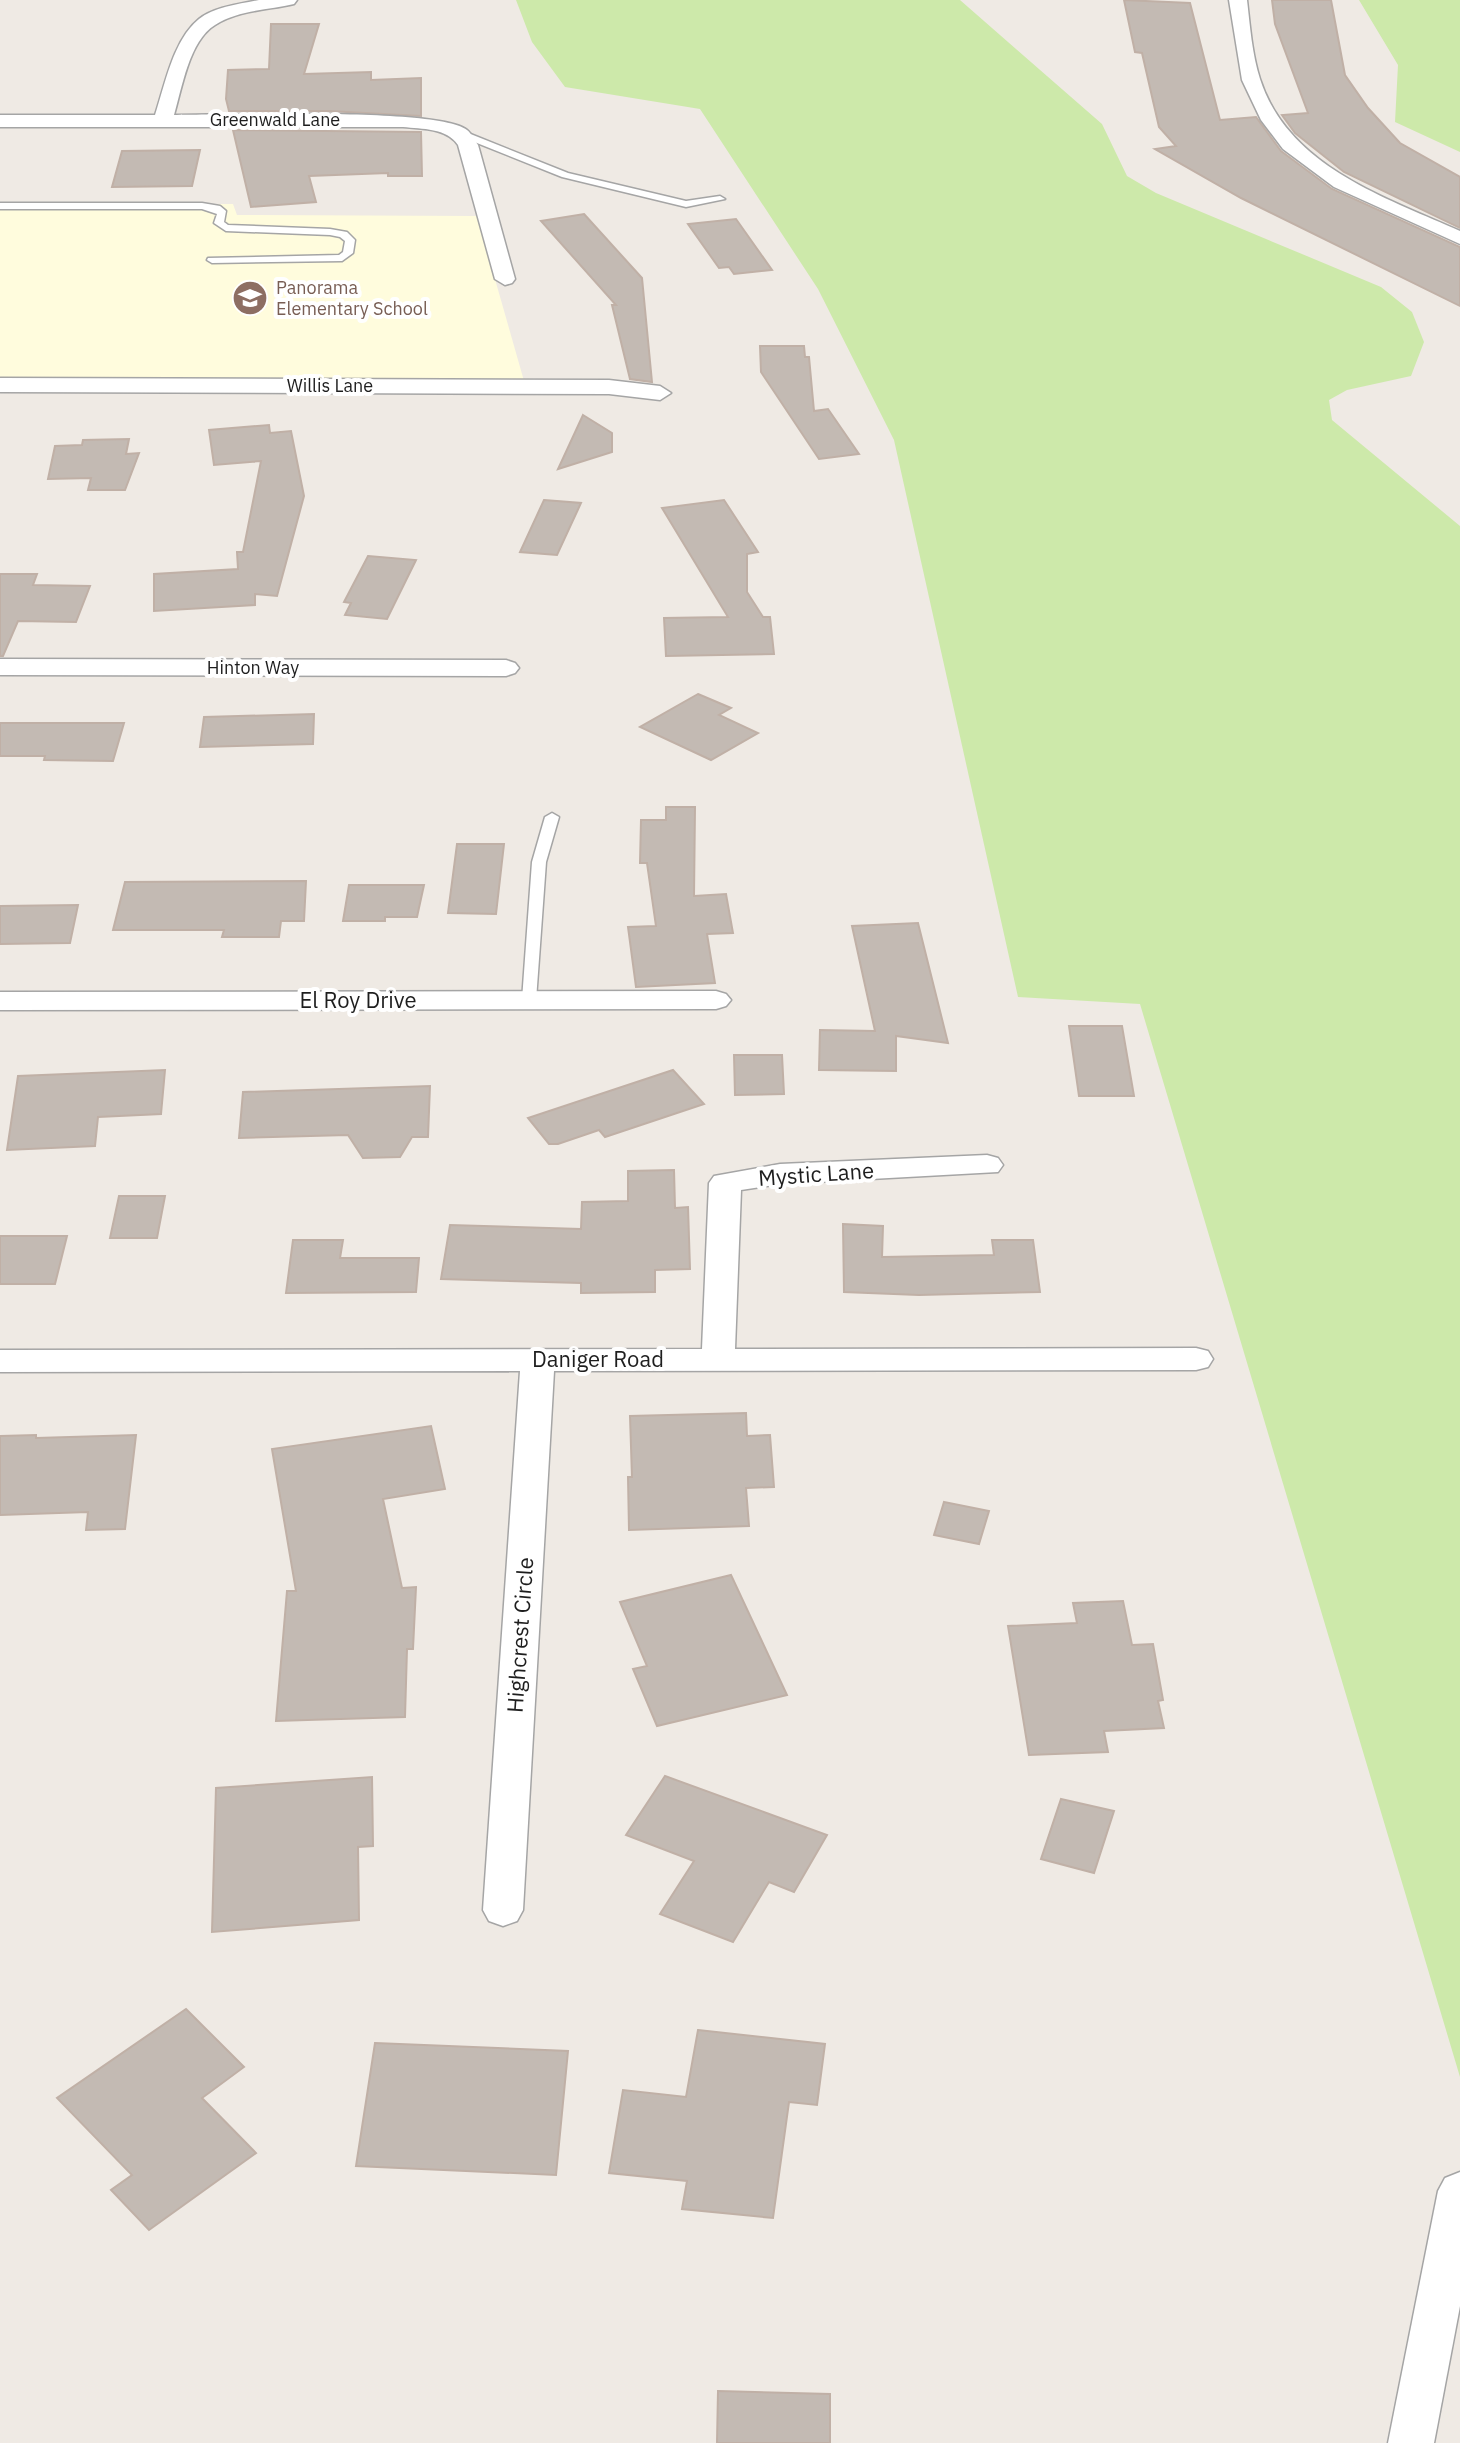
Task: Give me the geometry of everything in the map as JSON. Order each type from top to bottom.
[{"type":"street","points":[[163,120],[193,39],[206,22],[255,5],[288,0]]},
{"type":"street","points":[[1238,0],[1247,64],[1254,89],[1269,123],[1287,145],[1319,169],[1360,193],[1460,238]]},
{"type":"street","name":"Greenwald Lane","points":[[0,121],[392,121],[441,126],[460,133]]},
{"type":"street","points":[[460,133],[468,145],[505,279]]},
{"type":"street","name":"Willis Lane","points":[[0,385],[609,387],[660,393]]},
{"type":"street","name":"Hinton Way","points":[[0,667],[506,668]]},
{"type":"street","name":"El Roy Drive","points":[[0,1001],[716,1000]]},
{"type":"street","name":"Mystic Lane","points":[[718,1359],[725,1183],[780,1174],[987,1165]]},
{"type":"street","name":"Highcrest Circle","points":[[503,1910],[538,1359]]},
{"type":"street","name":"Daniger Road","points":[[0,1361],[1196,1359]]},
{"type":"street","points":[[1411,2443],[1460,2191]]},
{"type":"lane","points":[[460,133],[565,175],[686,204],[720,199]]},
{"type":"lane","points":[[0,206],[202,206],[216,208],[222,213],[219,223],[226,228],[330,232],[343,234],[350,240],[348,253],[342,258],[212,260]]},
{"type":"lane","points":[[529,1000],[539,862],[552,817]]},
{"type":"shaded area","name":"Panorama Elementary School","points":[[0,204],[233,204],[237,215],[477,216],[524,381],[0,381]]},
{"type":"green space","points":[[516,0],[960,0],[1102,124],[1127,176],[1156,193],[1381,287],[1412,312],[1424,342],[1411,376],[1347,390],[1329,400],[1332,420],[1460,526],[1460,2077],[1140,1004],[1018,997],[894,440],[818,289],[700,109],[565,87],[532,42]]},
{"type":"green space","points":[[1359,0],[1460,0],[1460,152],[1395,122],[1398,65]]},
{"type":"building","points":[[1124,0],[1190,3],[1220,120],[1256,117],[1281,151],[1332,189],[1460,247],[1460,306],[1241,198],[1155,149],[1176,146],[1159,127],[1142,53],[1135,52]]},
{"type":"building","points":[[1272,0],[1331,0],[1345,75],[1368,108],[1400,143],[1460,177],[1460,228],[1344,172],[1295,133],[1282,115],[1308,113],[1275,24]]},
{"type":"building","points":[[271,24],[319,24],[304,74],[371,72],[371,80],[421,78],[421,116],[328,111],[229,111],[226,99],[228,70],[269,69]]},
{"type":"building","points":[[233,130],[421,132],[422,176],[388,176],[388,173],[309,176],[316,202],[251,207]]},
{"type":"building","points":[[200,150],[192,186],[112,187],[122,151]]},
{"type":"building","points":[[584,214],[642,278],[652,382],[630,379],[612,305],[616,305],[541,221]]},
{"type":"building","points":[[736,219],[772,270],[734,274],[729,267],[719,268],[688,224]]},
{"type":"building","points":[[760,346],[804,346],[805,357],[809,357],[814,411],[828,409],[859,454],[819,459],[761,372]]},
{"type":"building","points":[[583,415],[612,433],[612,452],[558,469]]},
{"type":"building","points":[[269,425],[270,433],[291,431],[304,496],[277,596],[255,594],[255,605],[154,611],[154,574],[238,569],[237,552],[243,552],[261,461],[214,465],[209,430]]},
{"type":"building","points":[[129,439],[126,454],[139,453],[125,490],[88,490],[91,478],[48,479],[55,446],[82,445],[83,440]]},
{"type":"building","points":[[544,500],[581,503],[557,555],[520,552]]},
{"type":"building","points":[[724,500],[758,552],[747,554],[747,592],[763,617],[770,617],[774,654],[666,656],[664,618],[728,617],[662,508]]},
{"type":"building","points":[[368,556],[416,560],[387,619],[345,615],[351,603],[344,602]]},
{"type":"building","points":[[0,574],[37,574],[33,585],[90,586],[76,622],[18,621],[3,656],[0,656]]},
{"type":"building","points":[[698,694],[731,708],[719,715],[758,733],[711,760],[640,727]]},
{"type":"building","points":[[314,714],[313,744],[200,747],[204,717]]},
{"type":"building","points":[[0,723],[124,723],[113,761],[0,756]]},
{"type":"building","points":[[666,807],[695,807],[694,896],[726,894],[733,933],[707,934],[715,983],[636,987],[628,927],[656,926],[647,863],[640,863],[641,820],[666,820]]},
{"type":"building","points":[[457,844],[504,844],[496,914],[448,913]]},
{"type":"building","points":[[306,881],[304,921],[281,921],[279,937],[222,937],[224,930],[113,930],[125,882]]},
{"type":"building","points":[[349,885],[424,885],[417,917],[343,921]]},
{"type":"building","points":[[78,905],[70,943],[0,944],[0,906]]},
{"type":"building","points":[[918,923],[948,1043],[896,1036],[896,1071],[819,1070],[820,1030],[875,1031],[852,926]]},
{"type":"building","points":[[1069,1026],[1122,1026],[1134,1096],[1079,1096]]},
{"type":"building","points":[[734,1055],[782,1055],[784,1094],[735,1095]]},
{"type":"building","points":[[165,1070],[161,1114],[98,1117],[95,1146],[7,1150],[18,1076]]},
{"type":"building","points":[[673,1070],[704,1104],[605,1137],[599,1130],[558,1144],[549,1144],[528,1118]]},
{"type":"building","points":[[430,1086],[428,1137],[412,1137],[400,1157],[363,1158],[348,1135],[239,1138],[243,1092]]},
{"type":"building","points":[[674,1170],[675,1208],[688,1207],[690,1269],[655,1270],[655,1292],[581,1293],[581,1283],[441,1279],[450,1225],[581,1229],[582,1202],[628,1201],[628,1171]]},
{"type":"building","points":[[119,1196],[165,1196],[157,1238],[110,1238]]},
{"type":"building","points":[[843,1224],[883,1226],[882,1257],[994,1255],[992,1240],[1033,1240],[1040,1292],[919,1295],[844,1292]]},
{"type":"building","points":[[0,1236],[67,1236],[55,1284],[0,1284]]},
{"type":"building","points":[[293,1240],[343,1240],[340,1258],[419,1258],[416,1292],[286,1293]]},
{"type":"building","points":[[746,1413],[747,1436],[770,1435],[774,1487],[746,1488],[749,1526],[629,1530],[628,1477],[632,1477],[630,1416]]},
{"type":"building","points":[[431,1426],[445,1489],[383,1499],[402,1588],[416,1587],[413,1649],[407,1649],[405,1717],[276,1721],[287,1591],[296,1591],[272,1449]]},
{"type":"building","points":[[36,1435],[36,1438],[136,1435],[125,1529],[86,1530],[88,1512],[0,1515],[0,1436]]},
{"type":"building","points":[[944,1502],[989,1511],[979,1544],[934,1535]]},
{"type":"building","points":[[731,1575],[787,1695],[657,1726],[633,1669],[647,1666],[620,1602]]},
{"type":"building","points":[[1123,1601],[1132,1645],[1153,1644],[1163,1700],[1158,1701],[1164,1728],[1104,1731],[1108,1752],[1029,1755],[1008,1626],[1077,1623],[1073,1603]]},
{"type":"building","points":[[665,1776],[827,1835],[794,1892],[769,1882],[733,1942],[660,1914],[694,1861],[626,1835]]},
{"type":"building","points":[[372,1777],[373,1846],[358,1847],[359,1920],[212,1932],[216,1788]]},
{"type":"building","points":[[1061,1799],[1114,1811],[1094,1873],[1041,1859]]},
{"type":"building","points":[[186,2009],[244,2067],[202,2098],[256,2153],[149,2230],[111,2190],[132,2175],[57,2098]]},
{"type":"building","points":[[698,2030],[825,2044],[817,2105],[789,2102],[773,2218],[682,2209],[687,2181],[609,2173],[623,2090],[686,2097]]},
{"type":"building","points":[[375,2043],[568,2051],[556,2175],[356,2166]]},
{"type":"building","points":[[718,2391],[830,2394],[830,2443],[717,2443]]},
{"type":"place","name":"Panorama Elementary School","points":[[250,298]]}]
